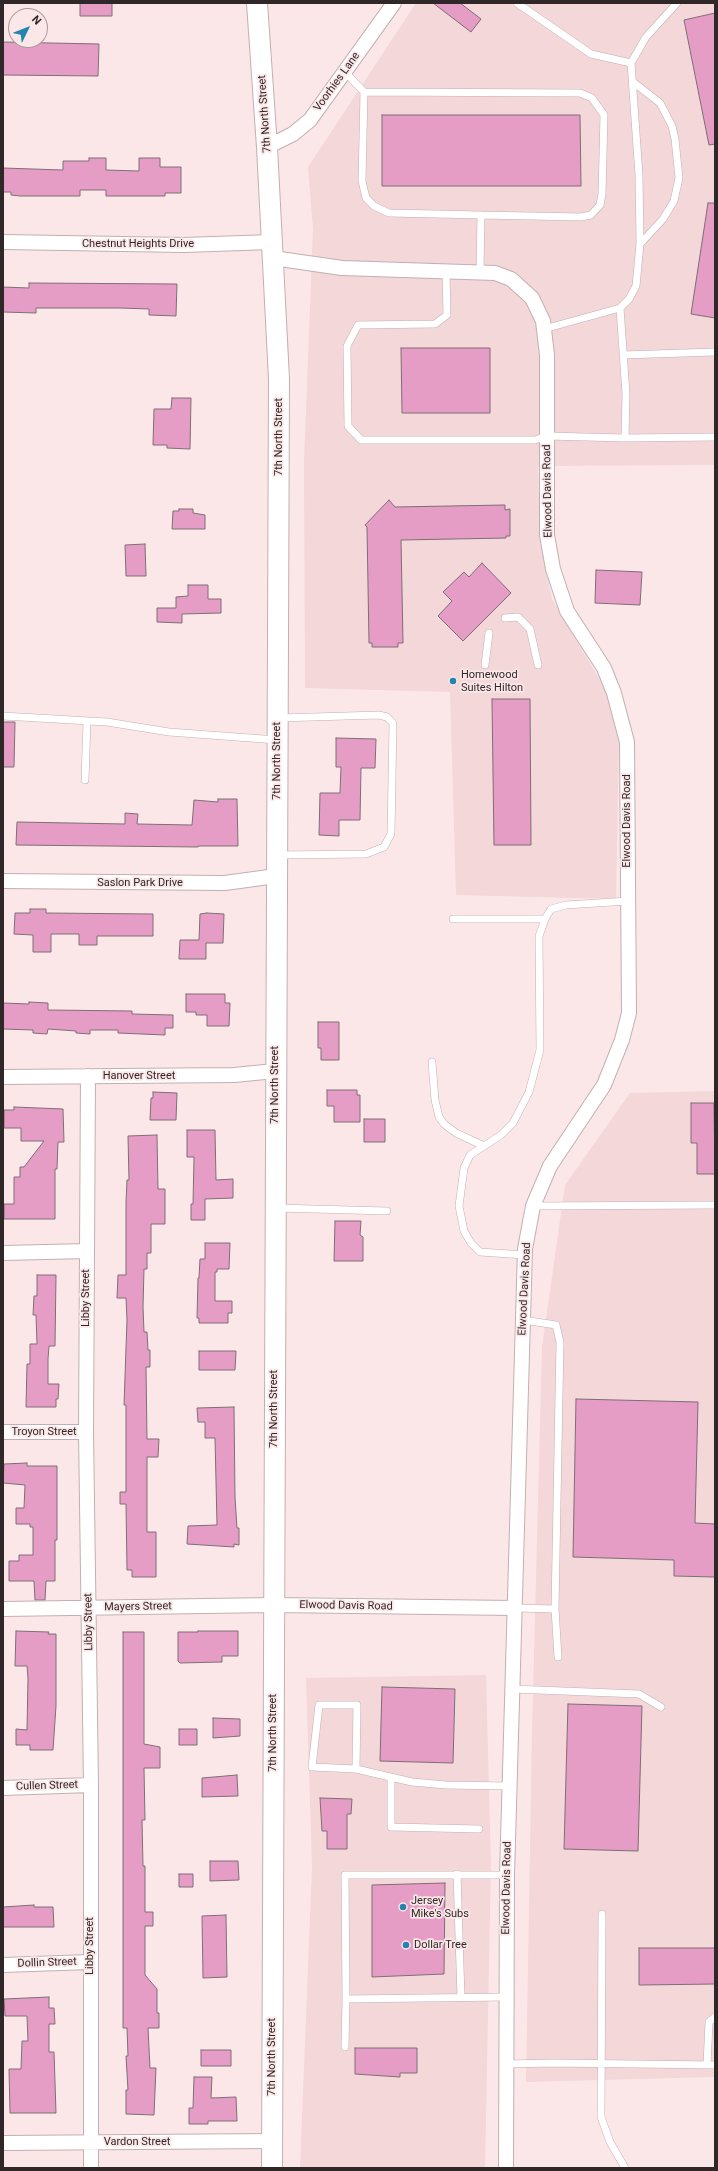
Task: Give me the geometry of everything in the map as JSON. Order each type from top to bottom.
[{"type":"street","name":"7th North Street","points":[[257,3],[267,147],[279,379],[274,1208],[272,2168]]},
{"type":"street","name":"Voorhies Lane","points":[[267,147],[293,134],[310,120],[394,3]]},
{"type":"street","name":"Chestnut Heights Drive","points":[[3,242],[184,245],[273,250]]},
{"type":"street","name":"Elwood Davis Road","points":[[273,250],[342,268],[495,273],[512,279],[532,298],[543,321],[547,355],[547,534],[553,570],[567,611],[604,668],[614,693],[627,742],[629,1013],[622,1040],[604,1085],[550,1166],[533,1206],[525,1255],[507,1875],[506,2168]]},
{"type":"street","name":"Saslon Park Drive","points":[[3,881],[225,883],[276,876]]},
{"type":"street","name":"Hanover Street","points":[[3,1077],[234,1075],[275,1071]]},
{"type":"street","name":"Libby Street","points":[[88,1076],[86,1432],[91,1785],[91,2168]]},
{"type":"street","points":[[3,1253],[87,1251]]},
{"type":"street","name":"Troyon Street","points":[[3,1432],[86,1432]]},
{"type":"street","name":"Elwood Davis Road","points":[[273,1605],[514,1608]]},
{"type":"street","name":"Mayers Street","points":[[3,1609],[273,1605]]},
{"type":"street","name":"Cullen Street","points":[[3,1788],[91,1785]]},
{"type":"street","name":"Dollin Street","points":[[3,1965],[90,1962]]},
{"type":"street","name":"Vardon Street","points":[[3,2142],[272,2141]]},
{"type":"lane","points":[[517,3],[591,54],[631,63]]},
{"type":"lane","points":[[544,329],[620,308],[629,299],[636,286],[640,244],[639,175],[631,63],[646,37],[677,3]]},
{"type":"lane","points":[[345,72],[364,92],[362,181],[366,198],[374,206],[389,213],[581,217],[590,215],[600,206],[602,194],[604,115],[592,98],[580,92],[364,92]]},
{"type":"lane","points":[[633,82],[660,103],[672,126],[675,139],[679,178],[674,201],[663,219],[640,244]]},
{"type":"lane","points":[[480,273],[481,215]]},
{"type":"lane","points":[[446,272],[447,315],[434,324],[358,325],[347,346],[348,426],[362,440],[535,440],[547,436],[625,438],[715,437]]},
{"type":"lane","points":[[620,308],[626,394],[625,438]]},
{"type":"lane","points":[[623,355],[715,352]]},
{"type":"lane","points":[[505,618],[518,617],[530,629],[538,665]]},
{"type":"lane","points":[[485,665],[489,633]]},
{"type":"lane","points":[[276,855],[366,854],[384,847],[391,834],[393,723],[387,717],[379,715],[277,718]]},
{"type":"lane","points":[[3,716],[87,721],[169,732],[277,740]]},
{"type":"lane","points":[[85,780],[87,721]]},
{"type":"lane","points":[[525,1255],[480,1252],[464,1231],[459,1206],[464,1168],[470,1155],[501,1135],[513,1123],[529,1092],[540,1050],[539,936],[545,919],[551,909],[566,905],[628,901]]},
{"type":"lane","points":[[453,919],[545,919]]},
{"type":"lane","points":[[432,1062],[435,1100],[439,1117],[444,1124],[456,1133],[484,1146]]},
{"type":"lane","points":[[533,1206],[715,1205]]},
{"type":"lane","points":[[274,1208],[387,1212]]},
{"type":"lane","points":[[523,1320],[556,1325],[560,1342],[555,1609],[558,1657]]},
{"type":"lane","points":[[514,1608],[555,1609]]},
{"type":"lane","points":[[512,1689],[638,1694],[661,1707]]},
{"type":"lane","points":[[356,1769],[357,1705],[319,1705],[312,1767],[356,1769],[391,1778],[446,1785],[510,1786]]},
{"type":"lane","points":[[391,1778],[391,1827],[479,1829]]},
{"type":"lane","points":[[457,1874],[461,1998]]},
{"type":"lane","points":[[345,2047],[345,1875],[507,1875]]},
{"type":"lane","points":[[602,1914],[600,2063],[601,2116],[610,2142],[625,2168]]},
{"type":"lane","points":[[346,1999],[506,1997]]},
{"type":"lane","points":[[506,2064],[600,2063],[711,2065],[709,2022],[715,2017]]},
{"type":"shaded area","points":[[416,3],[715,3],[715,465],[538,466],[540,543],[552,599],[607,692],[619,738],[616,899],[456,895],[450,692],[305,688],[304,462],[313,229],[308,167]]},
{"type":"shaded area","points":[[715,1091],[715,2077],[526,2082],[532,1731],[542,1347],[565,1185],[630,1093]]},
{"type":"shaded area","points":[[486,1675],[491,1864],[485,2168],[300,2168],[312,1866],[306,1678]]},
{"type":"building","points":[[80,3],[112,3],[112,16],[80,16]]},
{"type":"building","points":[[433,3],[460,3],[481,19],[471,32]]},
{"type":"building","points":[[715,13],[715,144],[709,145],[684,20]]},
{"type":"building","points":[[3,42],[8,42],[8,48],[48,48],[48,43],[99,44],[98,76],[3,75]]},
{"type":"building","points":[[382,115],[580,115],[581,186],[382,186]]},
{"type":"building","points":[[89,158],[106,158],[106,170],[139,171],[139,158],[160,158],[160,167],[181,167],[181,193],[165,193],[165,196],[106,196],[106,190],[80,190],[80,196],[20,196],[11,195],[11,192],[3,192],[3,168],[63,170],[63,161],[89,161]]},
{"type":"building","points":[[708,203],[715,203],[715,318],[691,314]]},
{"type":"building","points":[[29,283],[177,284],[176,316],[149,315],[149,309],[120,308],[36,308],[36,313],[3,312],[3,287],[29,288]]},
{"type":"building","points":[[401,348],[490,348],[490,413],[402,413]]},
{"type":"building","points":[[172,398],[191,398],[190,449],[167,448],[167,445],[153,445],[154,409],[171,409]]},
{"type":"building","points":[[389,500],[395,507],[505,505],[505,510],[510,509],[510,536],[506,536],[506,538],[401,540],[403,643],[398,643],[398,647],[372,647],[372,643],[369,643],[367,527],[365,525]]},
{"type":"building","points":[[179,509],[193,509],[193,513],[205,515],[205,529],[172,529],[173,511],[179,511]]},
{"type":"building","points":[[145,544],[146,576],[126,576],[125,545]]},
{"type":"building","points":[[482,563],[511,593],[463,641],[438,616],[452,601],[443,592],[464,572],[469,577]]},
{"type":"building","points":[[596,570],[642,572],[640,605],[595,603]]},
{"type":"building","points":[[188,585],[208,585],[208,599],[221,599],[221,613],[182,614],[182,623],[157,622],[157,608],[176,608],[176,597],[188,596]]},
{"type":"building","points":[[492,699],[530,699],[531,845],[494,845]]},
{"type":"building","points":[[3,722],[15,722],[14,767],[3,767]]},
{"type":"building","points":[[336,738],[376,739],[375,768],[361,768],[360,820],[339,820],[339,836],[319,835],[320,793],[340,793],[341,767],[336,767]]},
{"type":"building","points":[[218,799],[237,799],[238,846],[16,845],[17,822],[125,824],[125,813],[138,814],[137,824],[192,825],[194,800],[218,802]]},
{"type":"building","points":[[30,909],[46,909],[46,913],[153,914],[153,936],[97,936],[97,945],[79,945],[79,934],[51,934],[51,952],[33,952],[33,935],[14,934],[15,913],[30,913]]},
{"type":"building","points":[[200,914],[224,914],[223,943],[206,943],[206,959],[179,959],[180,940],[199,940]]},
{"type":"building","points":[[186,994],[225,994],[225,1003],[230,1003],[229,1026],[207,1026],[207,1015],[196,1015],[196,1012],[186,1012]]},
{"type":"building","points":[[29,1002],[48,1003],[48,1010],[132,1011],[132,1014],[173,1015],[173,1028],[165,1028],[165,1035],[118,1033],[118,1030],[90,1030],[90,1034],[76,1033],[76,1031],[48,1029],[47,1034],[33,1033],[33,1030],[3,1029],[3,1003],[29,1004]]},
{"type":"building","points":[[318,1022],[339,1022],[339,1060],[321,1060],[321,1048],[318,1048]]},
{"type":"building","points":[[327,1090],[357,1090],[357,1095],[360,1095],[360,1122],[334,1122],[334,1106],[327,1106]]},
{"type":"building","points":[[153,1092],[177,1093],[176,1120],[150,1120],[151,1098],[153,1098]]},
{"type":"building","points":[[691,1103],[714,1103],[715,1174],[697,1174],[697,1143],[691,1143]]},
{"type":"building","points":[[14,1107],[63,1109],[64,1142],[58,1142],[57,1169],[55,1169],[55,1219],[4,1219],[4,1204],[14,1204],[14,1177],[20,1177],[20,1167],[24,1167],[44,1141],[21,1141],[21,1128],[4,1128],[4,1110],[14,1110]]},
{"type":"building","points":[[364,1119],[385,1119],[385,1142],[364,1142]]},
{"type":"building","points":[[187,1130],[215,1130],[216,1180],[233,1179],[233,1198],[205,1199],[205,1220],[191,1220],[191,1204],[193,1204],[194,1157],[187,1157]]},
{"type":"building","points":[[157,1135],[158,1189],[165,1189],[165,1224],[151,1224],[151,1253],[147,1253],[147,1269],[144,1269],[143,1307],[144,1332],[147,1332],[148,1350],[150,1350],[150,1367],[146,1367],[147,1439],[159,1439],[158,1457],[147,1457],[147,1532],[156,1532],[156,1577],[132,1577],[132,1570],[127,1570],[126,1504],[120,1504],[120,1492],[126,1492],[126,1405],[124,1405],[127,1320],[126,1298],[117,1298],[118,1275],[126,1275],[126,1202],[127,1180],[129,1180],[128,1136]]},
{"type":"building","points":[[335,1221],[361,1221],[360,1235],[363,1237],[363,1261],[334,1261]]},
{"type":"building","points":[[205,1243],[230,1243],[229,1269],[217,1269],[217,1272],[215,1272],[215,1301],[232,1301],[232,1313],[228,1313],[228,1323],[199,1323],[199,1318],[197,1318],[200,1259],[205,1259]]},
{"type":"building","points":[[37,1275],[56,1275],[55,1346],[49,1346],[48,1384],[59,1384],[56,1407],[26,1407],[27,1364],[30,1364],[30,1344],[37,1344],[36,1315],[33,1315],[34,1296],[37,1296]]},
{"type":"building","points":[[199,1351],[236,1351],[235,1370],[199,1370]]},
{"type":"building","points":[[576,1399],[698,1402],[695,1523],[715,1524],[715,1577],[674,1576],[674,1560],[573,1557]]},
{"type":"building","points":[[234,1407],[235,1497],[237,1528],[239,1528],[239,1545],[234,1544],[234,1547],[187,1544],[188,1526],[217,1525],[215,1438],[205,1438],[205,1422],[198,1422],[197,1408]]},
{"type":"building","points":[[27,1463],[27,1466],[57,1466],[57,1540],[55,1540],[55,1581],[46,1581],[45,1600],[35,1600],[34,1581],[9,1581],[9,1561],[19,1561],[19,1555],[33,1555],[33,1527],[30,1527],[30,1524],[16,1524],[16,1508],[24,1508],[25,1485],[3,1483],[4,1464]]},
{"type":"building","points":[[16,1631],[49,1632],[48,1634],[56,1634],[56,1706],[53,1750],[30,1750],[30,1745],[16,1745],[16,1729],[27,1730],[28,1678],[27,1666],[15,1666]]},
{"type":"building","points":[[238,1631],[238,1656],[222,1656],[222,1662],[180,1663],[178,1661],[178,1632]]},
{"type":"building","points":[[123,1632],[144,1632],[144,1744],[160,1747],[160,1768],[144,1768],[145,1820],[142,1820],[143,1866],[145,1866],[145,1912],[153,1912],[153,1926],[145,1926],[145,1975],[157,1989],[157,2013],[159,2013],[159,2028],[148,2028],[150,2068],[156,2068],[154,2115],[126,2114],[126,2090],[128,2090],[126,2056],[128,2056],[127,2028],[123,2028]]},
{"type":"building","points":[[382,1687],[455,1689],[453,1763],[380,1761]]},
{"type":"building","points":[[568,1704],[642,1706],[638,1851],[564,1849]]},
{"type":"building","points":[[213,1718],[240,1719],[240,1736],[213,1738]]},
{"type":"building","points":[[179,1729],[197,1729],[197,1745],[179,1745]]},
{"type":"building","points":[[237,1775],[238,1796],[202,1797],[202,1778]]},
{"type":"building","points":[[320,1798],[352,1799],[351,1814],[347,1814],[347,1849],[327,1849],[327,1831],[322,1831]]},
{"type":"building","points":[[210,1861],[238,1861],[239,1880],[210,1881]]},
{"type":"building","points":[[179,1874],[193,1874],[193,1887],[179,1887]]},
{"type":"building","points":[[445,1883],[444,1974],[372,1977],[372,1885]]},
{"type":"building","points":[[34,1905],[34,1907],[53,1907],[54,1927],[3,1927],[3,1907]]},
{"type":"building","points":[[226,1915],[227,1977],[203,1978],[202,1916]]},
{"type":"building","points":[[639,1948],[715,1948],[715,1984],[639,1985]]},
{"type":"building","points":[[49,1997],[49,2008],[54,2008],[55,2024],[49,2024],[49,2052],[54,2052],[56,2113],[10,2113],[9,2069],[21,2069],[22,2041],[28,2041],[27,2016],[5,2016],[4,1999]]},
{"type":"building","points":[[355,2048],[417,2048],[417,2073],[400,2073],[400,2077],[355,2074]]},
{"type":"building","points":[[201,2050],[231,2050],[231,2066],[201,2066]]},
{"type":"building","points":[[194,2077],[212,2077],[211,2098],[236,2097],[237,2121],[208,2121],[208,2124],[189,2124],[189,2108],[193,2108]]},
{"type":"place","name":"Homewood Suites Hilton","points":[[453,681]]},
{"type":"place","name":"Jersey Mike's Subs","points":[[403,1907]]},
{"type":"place","name":"Dollar Tree","points":[[406,1945]]}]
